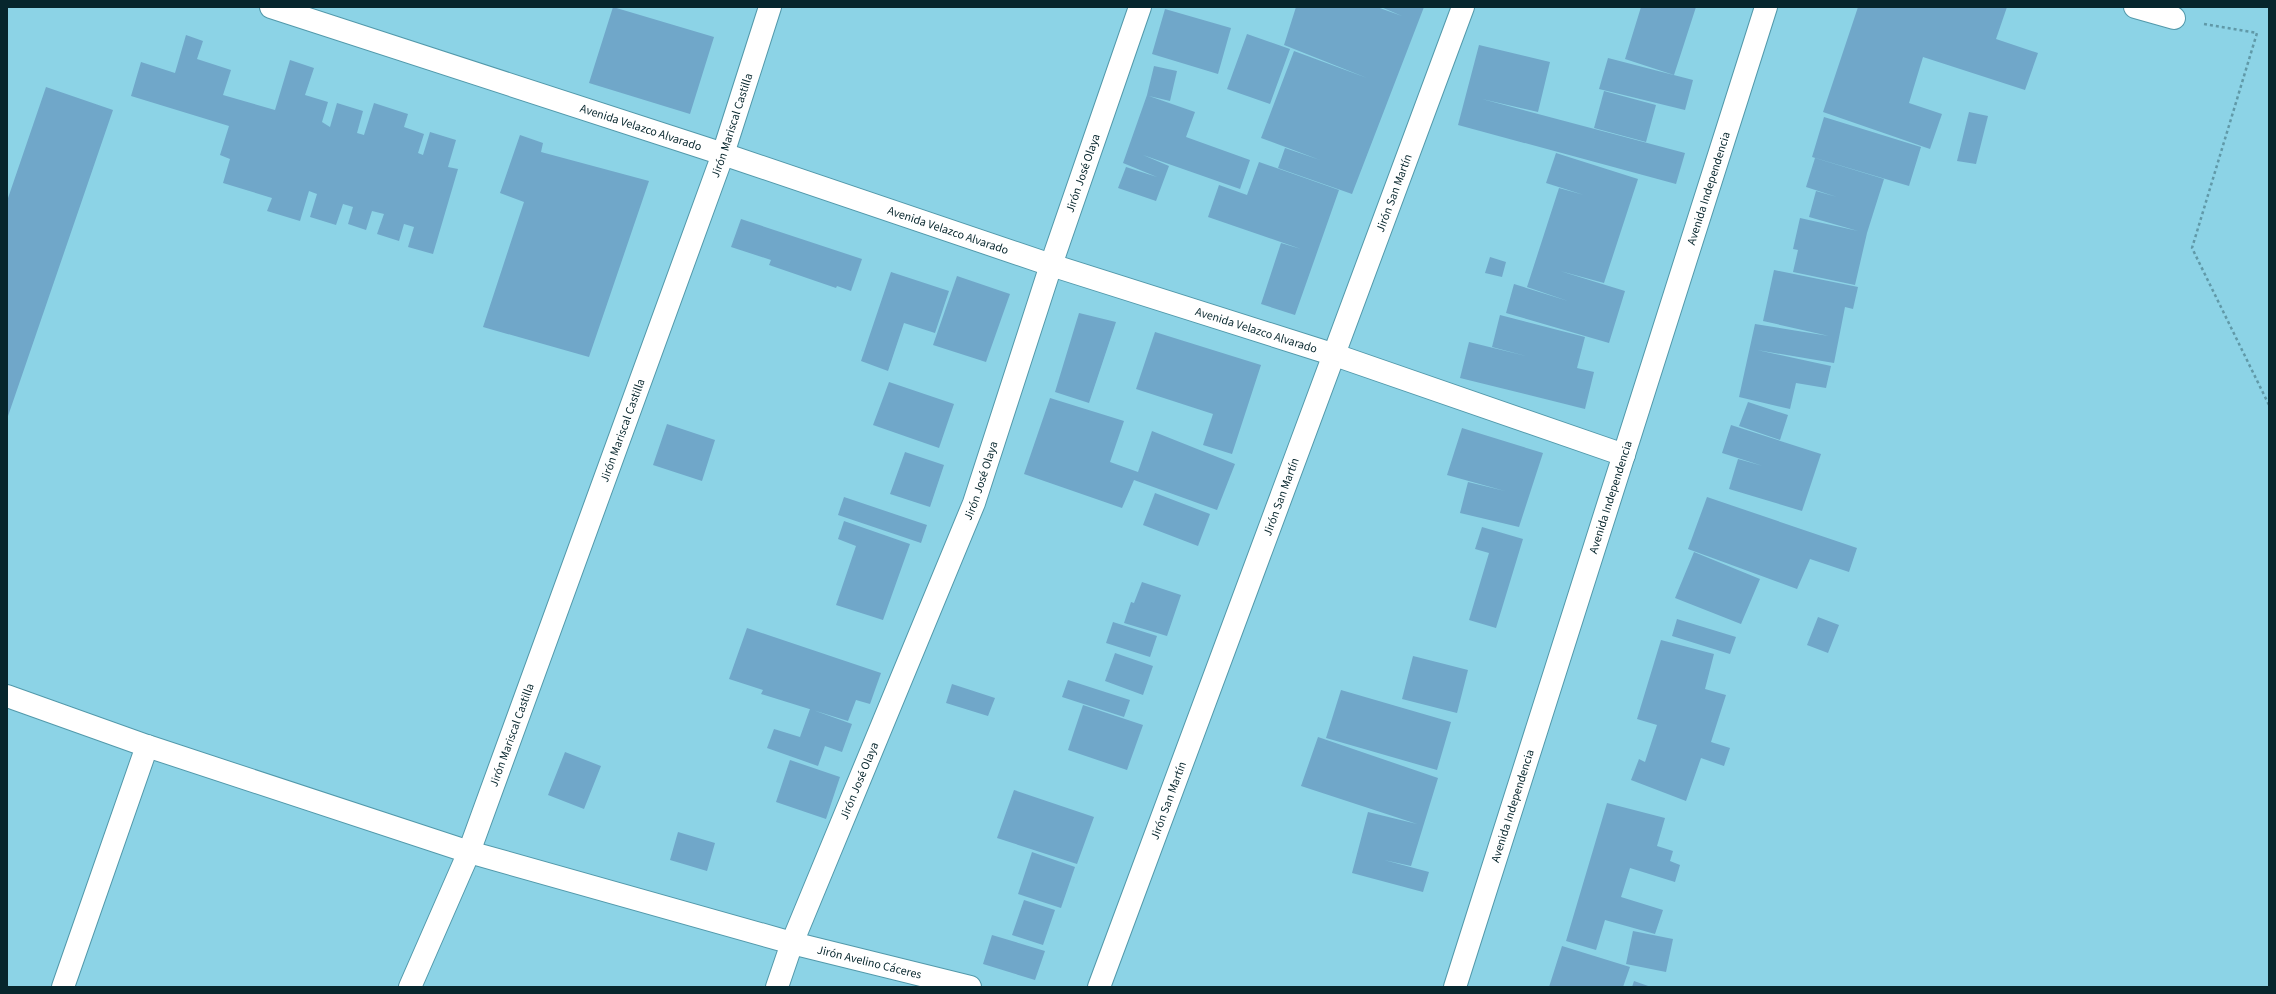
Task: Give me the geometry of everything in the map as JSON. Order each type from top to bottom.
[{"type":"street","name":"Avenida Velazco Alvarado","points":[[271,7],[723,154],[1051,265],[1336,355],[1624,455]]},
{"type":"street","name":"Jirón Mariscal Castilla","points":[[410,987],[469,852],[723,154],[770,7]]},
{"type":"street","name":"Jirón José Olaya","points":[[777,987],[792,943],[974,502],[1051,265],[1140,7]]},
{"type":"street","name":"Jirón San Martín","points":[[1099,987],[1336,355],[1463,7]]},
{"type":"street","name":"Avenida Independencia","points":[[1455,987],[1766,7]]},
{"type":"street","points":[[2135,7],[2174,18]]},
{"type":"street","name":"Jirón Avelino Cáceres","points":[[7,696],[147,746],[469,852],[792,943],[970,987]]},
{"type":"street","points":[[63,987],[147,746]]},
{"type":"path","points":[[2174,18],[2257,33],[2192,248],[2269,405]]},
{"type":"building","points":[[613,7],[714,37],[690,114],[589,83]]},
{"type":"building","points":[[1296,7],[1377,7],[1402,16],[1381,7],[1424,7],[1352,194],[1278,168],[1285,148],[1320,160],[1261,138],[1294,51],[1367,78],[1284,45]]},
{"type":"building","points":[[1641,7],[1696,7],[1674,75],[1625,59]]},
{"type":"building","points":[[1858,7],[2007,7],[1996,39],[2038,53],[2025,90],[1923,57],[1909,103],[1942,114],[1930,149],[1823,112]]},
{"type":"building","points":[[1165,9],[1231,28],[1218,74],[1152,54]]},
{"type":"building","points":[[1247,34],[1290,49],[1270,104],[1227,89]]},
{"type":"building","points":[[186,35],[203,41],[197,59],[231,70],[223,95],[275,110],[290,60],[314,68],[305,95],[328,102],[322,122],[330,127],[337,103],[363,111],[357,133],[364,135],[374,103],[408,114],[404,127],[424,134],[418,153],[423,155],[430,132],[456,140],[448,167],[458,169],[433,254],[408,247],[414,227],[404,224],[399,241],[377,234],[384,214],[372,211],[366,230],[348,224],[353,207],[343,204],[336,225],[310,217],[317,194],[309,191],[300,221],[267,211],[272,198],[223,183],[230,159],[220,155],[229,126],[131,96],[141,62],[175,73]]},
{"type":"building","points":[[1479,45],[1550,62],[1538,112],[1482,99],[1685,153],[1676,184],[1458,125]]},
{"type":"building","points":[[1608,58],[1693,80],[1685,110],[1599,89]]},
{"type":"building","points":[[1154,66],[1177,71],[1170,101],[1149,96],[1195,112],[1186,137],[1250,160],[1240,189],[1143,155],[1169,166],[1156,201],[1118,188],[1126,167],[1157,177],[1123,163],[1147,95]]},
{"type":"building","points":[[46,87],[113,110],[7,419],[7,201]]},
{"type":"building","points":[[1604,91],[1656,105],[1646,142],[1594,128]]},
{"type":"building","points":[[1969,112],[1988,116],[1976,164],[1957,161]]},
{"type":"building","points":[[1824,117],[1921,147],[1909,186],[1812,157]]},
{"type":"building","points":[[520,135],[543,143],[541,152],[649,181],[589,357],[483,327],[524,202],[500,193]]},
{"type":"building","points":[[1556,153],[1638,179],[1604,283],[1560,271],[1625,291],[1609,343],[1506,313],[1514,284],[1568,301],[1527,287],[1559,188],[1584,195],[1546,183]]},
{"type":"building","points":[[1815,158],[1884,179],[1867,233],[1855,285],[1793,272],[1798,250],[1793,249],[1800,218],[1858,231],[1809,217],[1816,191],[1837,197],[1806,187]]},
{"type":"building","points":[[1259,162],[1339,190],[1295,315],[1261,304],[1281,243],[1301,249],[1208,217],[1219,185],[1247,195]]},
{"type":"building","points":[[741,219],[862,259],[851,291],[837,286],[836,288],[769,265],[771,260],[731,247]]},
{"type":"building","points":[[1490,257],[1506,262],[1502,277],[1485,273]]},
{"type":"building","points":[[1774,270],[1858,287],[1853,309],[1845,307],[1834,363],[1757,350],[1831,366],[1826,388],[1796,383],[1790,409],[1739,397],[1755,324],[1829,336],[1763,321]]},
{"type":"building","points":[[891,272],[949,291],[935,333],[904,323],[888,371],[861,361]]},
{"type":"building","points":[[957,276],[1010,294],[986,362],[933,345]]},
{"type":"building","points":[[1079,313],[1116,322],[1089,403],[1055,392]]},
{"type":"building","points":[[1500,315],[1585,337],[1577,368],[1594,372],[1585,409],[1460,378],[1469,342],[1530,357],[1492,347]]},
{"type":"building","points":[[1155,332],[1261,365],[1232,454],[1203,445],[1213,414],[1136,389]]},
{"type":"building","points":[[889,382],[954,404],[939,448],[873,425]]},
{"type":"building","points":[[1050,398],[1124,421],[1110,462],[1138,472],[1152,431],[1235,464],[1217,510],[1134,480],[1122,508],[1024,474]]},
{"type":"building","points":[[1748,402],[1788,415],[1780,440],[1739,426]]},
{"type":"building","points":[[667,424],[715,440],[702,481],[653,465]]},
{"type":"building","points":[[1731,425],[1821,454],[1802,511],[1729,489],[1738,459],[1763,466],[1722,453]]},
{"type":"building","points":[[1462,428],[1543,453],[1519,527],[1460,513],[1468,482],[1505,491],[1447,475]]},
{"type":"building","points":[[905,452],[944,465],[930,507],[890,494]]},
{"type":"building","points":[[1155,493],[1210,514],[1198,546],[1143,525]]},
{"type":"building","points":[[844,497],[927,525],[921,543],[838,515]]},
{"type":"building","points":[[1707,497],[1857,548],[1849,572],[1810,559],[1797,589],[1688,549]]},
{"type":"building","points":[[844,521],[910,544],[883,620],[836,605],[856,546],[838,539]]},
{"type":"building","points":[[1482,527],[1523,539],[1496,628],[1469,620],[1489,553],[1475,549]]},
{"type":"building","points":[[1694,552],[1760,579],[1741,624],[1675,598]]},
{"type":"building","points":[[1142,582],[1181,595],[1167,636],[1124,623],[1131,602],[1134,603]]},
{"type":"building","points":[[1818,617],[1839,625],[1828,653],[1807,645]]},
{"type":"building","points":[[1677,619],[1736,637],[1730,654],[1672,636]]},
{"type":"building","points":[[1113,622],[1157,636],[1150,657],[1106,643]]},
{"type":"building","points":[[747,628],[881,673],[870,704],[856,700],[848,721],[761,694],[763,690],[729,679]]},
{"type":"building","points":[[1661,640],[1714,654],[1705,689],[1726,695],[1711,742],[1730,748],[1724,766],[1701,758],[1686,801],[1631,780],[1639,759],[1645,762],[1657,725],[1637,719]]},
{"type":"building","points":[[1115,653],[1153,666],[1143,695],[1105,681]]},
{"type":"building","points":[[1413,656],[1468,670],[1457,713],[1402,699]]},
{"type":"building","points":[[1068,680],[1130,700],[1124,717],[1062,697]]},
{"type":"building","points":[[952,684],[995,698],[988,716],[946,703]]},
{"type":"building","points":[[1341,690],[1451,722],[1437,770],[1326,738]]},
{"type":"building","points":[[1083,705],[1143,725],[1127,770],[1068,750]]},
{"type":"building","points":[[810,709],[852,724],[842,752],[825,746],[818,766],[767,748],[774,729],[800,737]]},
{"type":"building","points":[[1318,737],[1438,778],[1411,866],[1384,860],[1429,872],[1423,892],[1352,873],[1368,812],[1417,824],[1301,786]]},
{"type":"building","points":[[565,752],[601,766],[584,809],[548,795]]},
{"type":"building","points":[[790,760],[840,777],[826,819],[776,802]]},
{"type":"building","points":[[1014,790],[1094,817],[1077,864],[997,838]]},
{"type":"building","points":[[1607,803],[1665,818],[1657,846],[1673,851],[1670,861],[1680,865],[1675,882],[1630,868],[1621,897],[1663,910],[1655,934],[1605,920],[1596,950],[1566,941]]},
{"type":"building","points":[[678,832],[715,843],[707,871],[670,860]]},
{"type":"building","points":[[1032,852],[1075,867],[1061,908],[1018,894]]},
{"type":"building","points":[[1024,900],[1055,910],[1043,945],[1012,935]]},
{"type":"building","points":[[1633,931],[1673,939],[1666,972],[1626,964]]},
{"type":"building","points":[[992,935],[1045,951],[1035,980],[983,964]]},
{"type":"building","points":[[1562,946],[1630,967],[1623,987],[1549,987]]},
{"type":"building","points":[[1634,981],[1651,987],[1632,987]]}]
